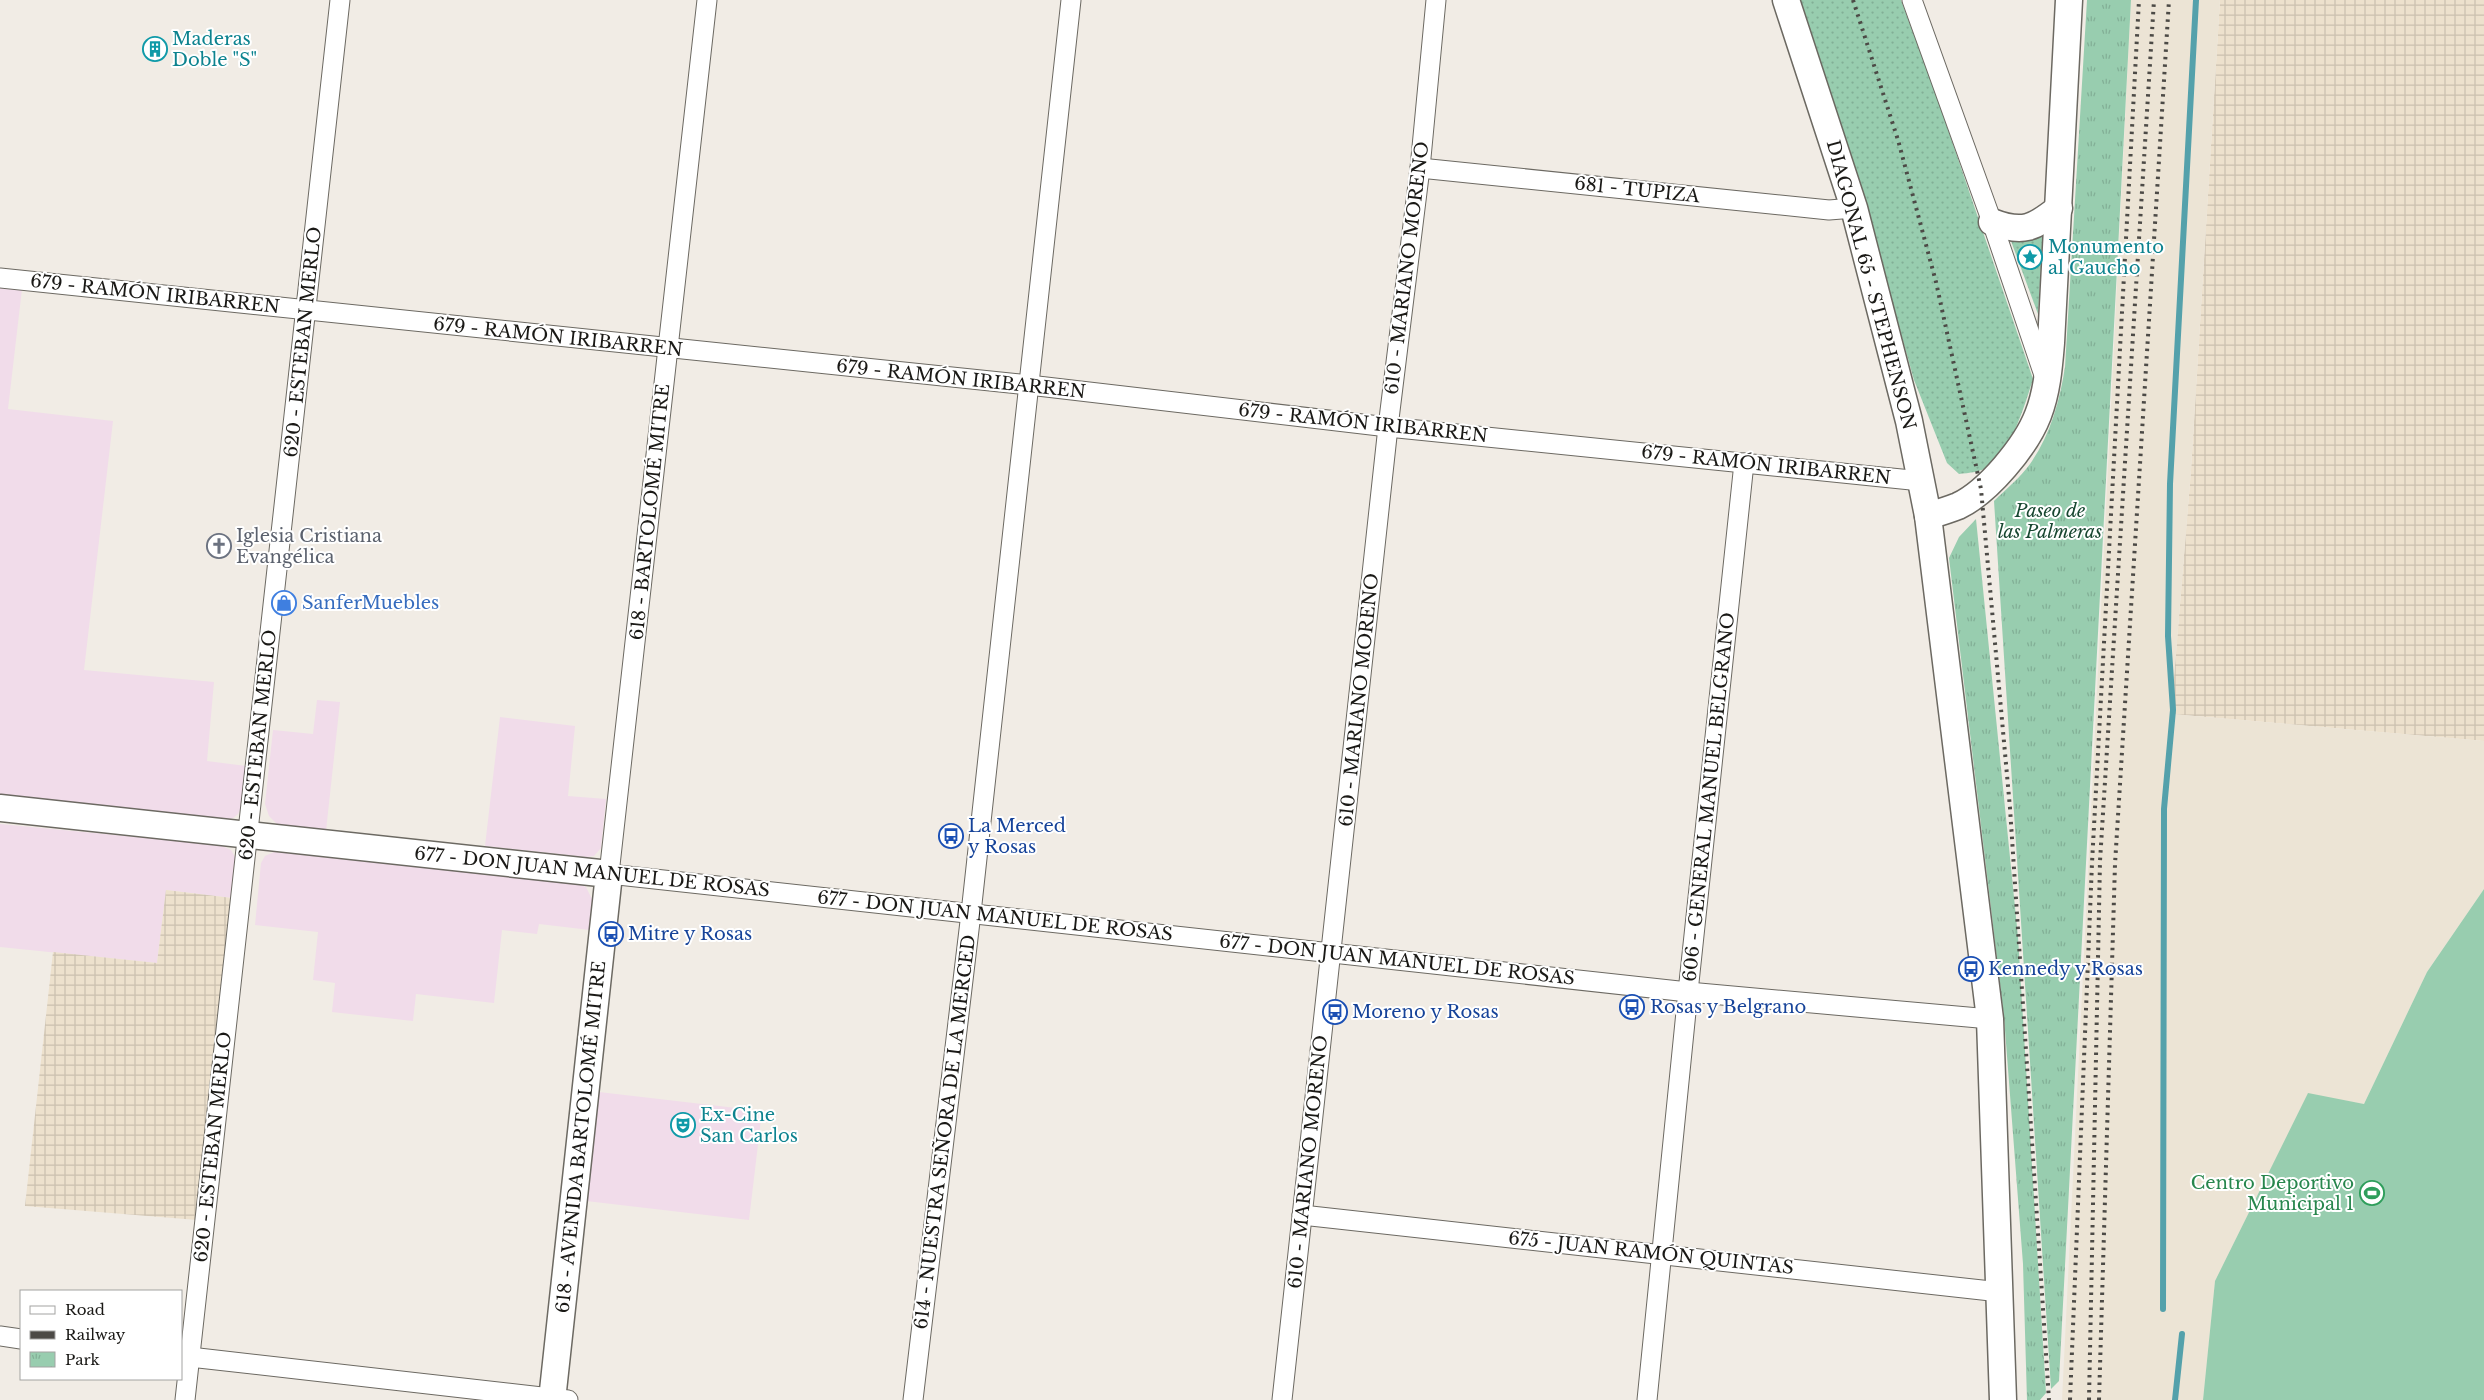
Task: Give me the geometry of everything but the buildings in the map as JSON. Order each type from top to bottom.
[{"type":"street","name":"620 - ESTEBAN MERLO","points":[[185,1400],[186,1356],[248,834],[340,0]]},
{"type":"street","name":"618 - BARTOLOMÉ MITRE","points":[[609,874],[707,0]]},
{"type":"street","name":"614 - NUESTRA SEÑORA DE LA MERCED","points":[[913,1400],[971,913],[1072,0]]},
{"type":"street","name":"610 - MARIANO MORENO","points":[[1282,1400],[1388,427],[1420,168],[1436,0]]},
{"type":"street","name":"DIAGONAL 65 - STEPHENSON","points":[[1786,0],[1854,208],[1906,412],[1928,516],[1990,1019],[2004,1400]]},
{"type":"street","points":[[1912,0],[1992,222],[2047,384]]},
{"type":"street","points":[[1928,516],[1958,506],[1998,474],[2029,434],[2038,415],[2047,384],[2059,208],[2069,0]]},
{"type":"street","name":"681 - TUPIZA","points":[[1420,168],[1829,210],[1854,208]]},
{"type":"street","points":[[1992,222],[2011,229],[2030,227],[2042,221],[2059,208]]},
{"type":"street","name":"679 - RAMÓN IRIBARREN","points":[[0,278],[1029,386],[1388,427],[1921,481]]},
{"type":"street","name":"606 - GENERAL MANUEL BELGRANO","points":[[1647,1400],[1744,463]]},
{"type":"street","name":"677 - DON JUAN MANUEL DE ROSAS","points":[[0,808],[1688,992],[1990,1019]]},
{"type":"street","name":"618 - AVENIDA BARTOLOMÉ MITRE","points":[[558,1399],[609,874]]},
{"type":"street","name":"675 - JUAN RAMÓN QUINTAS","points":[[1302,1215],[1662,1253],[2000,1292]]},
{"type":"street","points":[[0,1336],[20,1339]]},
{"type":"street","points":[[186,1356],[558,1399]]},
{"type":"shaded area","points":[[2131,0],[2220,0],[2191,470],[2171,714],[2484,741],[2484,889],[2427,972],[2364,1104],[2308,1094],[2215,1281],[2203,1400],[2062,1400]]},
{"type":"shaded area","points":[[2220,0],[2484,0],[2484,741],[2171,714],[2191,470]]},
{"type":"shaded area","points":[[0,287],[22,289],[8,409],[113,421],[84,670],[214,682],[207,761],[246,766],[242,806],[238,814],[233,818],[224,820],[0,796]]},
{"type":"shaded area","points":[[317,700],[340,702],[326,831],[279,826],[269,816],[265,804],[273,730],[313,734]]},
{"type":"shaded area","points":[[500,717],[575,726],[568,796],[606,799],[601,848],[594,856],[587,857],[485,846]]},
{"type":"shaded area","points":[[0,824],[220,845],[231,850],[236,859],[232,898],[166,890],[157,963],[0,947]]},
{"type":"shaded area","points":[[274,852],[579,884],[586,887],[593,901],[590,930],[539,924],[537,934],[502,930],[494,1003],[416,994],[413,1021],[332,1012],[335,983],[313,980],[318,932],[255,925],[261,863],[265,856]]},
{"type":"shaded area","points":[[166,890],[232,898],[197,1220],[25,1206],[53,952],[157,963]]},
{"type":"shaded area","points":[[599,1092],[762,1111],[749,1220],[586,1201]]},
{"type":"green space","points":[[1796,0],[1901,0],[1937,97],[2033,379],[2022,413],[2011,438],[1997,459],[1982,470],[1959,474],[1947,463],[1914,380],[1866,209]]},
{"type":"green space","name":"Paseo de las Palmeras","points":[[2087,0],[2131,0],[2059,1381],[2051,1389],[1994,501],[2022,474],[2037,453],[2049,430],[2063,379]]},
{"type":"green space","points":[[2043,235],[2038,314],[2011,241]]},
{"type":"green space","name":"Paseo de las Palmeras","points":[[1976,519],[2018,937],[2046,1393],[2040,1400],[2027,1400],[2023,1264],[2004,1017],[1949,558],[1959,537]]},
{"type":"green space","name":"Centro Deportivo Municipal 1","points":[[2484,889],[2484,1400],[2203,1400],[2215,1281],[2308,1093],[2364,1104],[2427,972]]},
{"type":"waterway","points":[[2163,1309],[2164,809],[2173,710],[2168,636],[2170,484],[2196,0]]},
{"type":"waterway","points":[[2175,1400],[2182,1334]]},
{"type":"railway","points":[[1853,0],[1898,140],[1936,282],[1981,489],[2010,808],[2049,1400]]},
{"type":"railway","points":[[2070,1400],[2092,863],[2139,0]]},
{"type":"railway","points":[[2089,1400],[2100,861],[2154,0]]},
{"type":"railway","points":[[2099,1400],[2115,864],[2169,0]]},
{"type":"place","name":"Maderas Doble \"S\"","points":[[155,49]]},
{"type":"place","name":"Monumento al Gaucho","points":[[2030,257]]},
{"type":"place","name":"Iglesia Cristiana Evangélica","points":[[219,546]]},
{"type":"place","name":"SanferMuebles","points":[[284,603]]},
{"type":"place","name":"La Merced y Rosas","points":[[951,836]]},
{"type":"place","name":"Mitre y Rosas","points":[[611,934]]},
{"type":"place","name":"Kennedy y Rosas","points":[[1971,969]]},
{"type":"place","name":"Rosas y Belgrano","points":[[1632,1007]]},
{"type":"place","name":"Moreno y Rosas","points":[[1335,1012]]},
{"type":"place","name":"Ex-Cine San Carlos","points":[[683,1125]]},
{"type":"place","name":"Centro Deportivo Municipal 1","points":[[2372,1193]]}]
